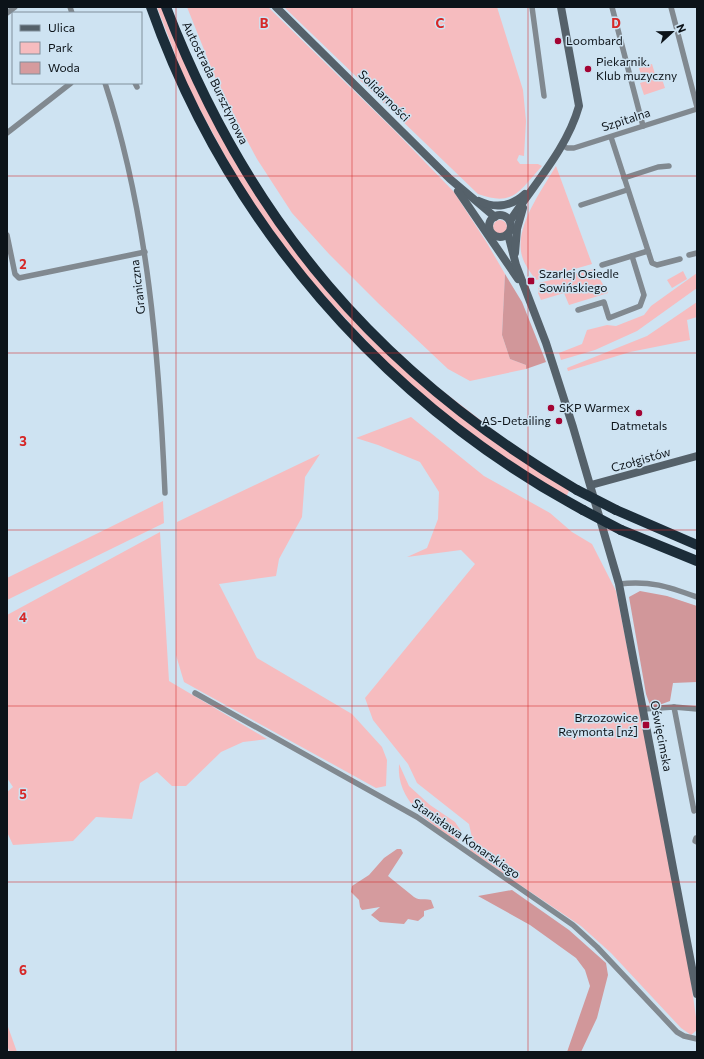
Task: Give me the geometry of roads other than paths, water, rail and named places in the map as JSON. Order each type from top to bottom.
[{"type":"highway","points":[[151,7],[195,109],[221,158],[258,218],[291,264],[369,352],[437,414],[520,474],[621,530],[697,561]]},
{"type":"highway","name":"Autostrada Bursztynowa","points":[[166,7],[189,63],[212,112],[237,158],[271,212],[300,252],[336,295],[371,332],[414,373],[452,406],[503,444],[577,490],[616,510],[697,545]]},
{"type":"street","points":[[7,13],[15,7]]},
{"type":"street","name":"Solidarności","points":[[276,7],[493,220]]},
{"type":"street","points":[[532,7],[544,96]]},
{"type":"street","points":[[505,235],[492,232],[493,220],[508,219],[535,186],[562,145],[576,116],[579,106],[561,7]]},
{"type":"street","points":[[612,7],[643,126]]},
{"type":"street","points":[[671,7],[697,108]]},
{"type":"street","points":[[7,132],[70,84]]},
{"type":"street","name":"Graniczna","points":[[105,84],[120,129],[145,252],[155,337],[165,493]]},
{"type":"street","name":"Szpitalna","points":[[562,145],[567,148],[574,148],[697,108]]},
{"type":"street","points":[[611,137],[648,251],[654,265],[680,259]]},
{"type":"street","points":[[624,178],[658,167],[669,166]]},
{"type":"street","points":[[450,179],[528,296]]},
{"type":"street","points":[[460,188],[484,204],[504,206],[519,200],[535,186]]},
{"type":"street","points":[[516,265],[515,243],[519,217],[535,186]]},
{"type":"street","points":[[581,204],[628,190]]},
{"type":"street","points":[[505,235],[511,228],[508,219]]},
{"type":"street","points":[[7,234],[15,274],[19,278],[145,252]]},
{"type":"street","points":[[505,235],[528,296]]},
{"type":"street","points":[[602,265],[648,251]]},
{"type":"street","points":[[689,255],[697,253]]},
{"type":"street","points":[[578,310],[604,302],[609,318],[640,306],[644,295],[632,256]]},
{"type":"street","name":"Oświęcimska","points":[[528,296],[546,343],[591,485],[619,584],[696,979],[697,994]]},
{"type":"street","name":"Czołgistów","points":[[591,485],[697,456]]},
{"type":"street","points":[[619,584],[636,582],[654,583],[697,597]]},
{"type":"street","name":"Stanisława Konarskiego","points":[[195,693],[417,817],[572,925],[597,948],[678,1032],[684,1036],[697,1039]]},
{"type":"street","points":[[644,709],[674,707],[697,709]]},
{"type":"street","points":[[674,707],[694,811]]},
{"type":"water","points":[[397,849],[401,849],[403,853],[388,876],[414,897],[418,899],[431,900],[434,908],[424,911],[424,916],[418,921],[408,919],[404,924],[380,922],[371,915],[380,907],[362,910],[359,900],[351,892],[352,886],[369,875],[384,858]]},
{"type":"place","name":"Loombard","points":[[558,41]]},
{"type":"place","name":"Piekarnik. Klub muzyczny","points":[[588,69]]},
{"type":"place","name":"Szarlej Osiedle Sowińskiego","points":[[531,281]]},
{"type":"place","name":"SKP Warmex","points":[[551,408]]},
{"type":"place","name":"Datmetals","points":[[639,413]]},
{"type":"place","name":"AS-Detailing","points":[[559,421]]},
{"type":"place","name":"Brzozowice Reymonta [nż]","points":[[646,725]]}]
